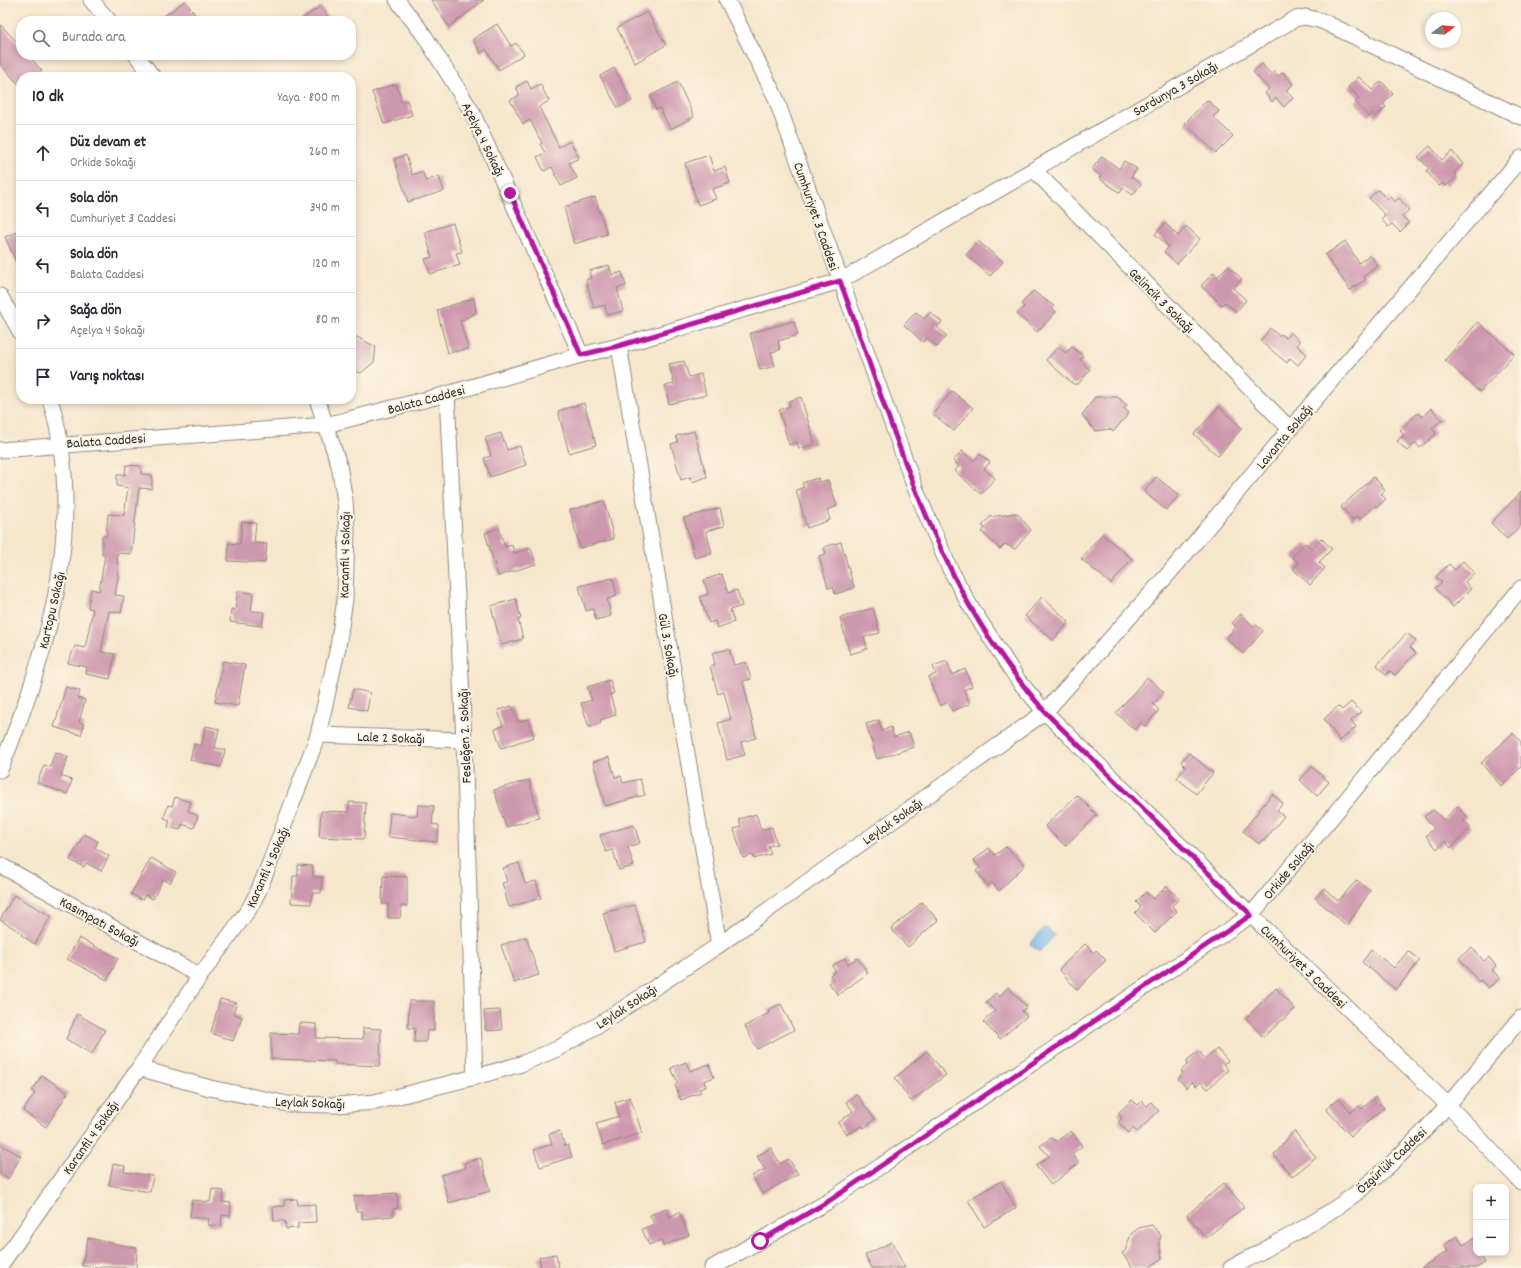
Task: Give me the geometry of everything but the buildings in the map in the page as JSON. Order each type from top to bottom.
[{"type":"street","points":[[91,0],[105,16]]},
{"type":"street","name":"Açelya 4 Sokağı","points":[[397,0],[424,35],[472,112],[581,355]]},
{"type":"street","name":"Cumhuriyet 3 Caddesi","points":[[727,0],[775,96],[915,488],[949,567],[969,604],[1018,680],[1045,712],[1251,915],[1448,1105],[1521,1182]]},
{"type":"street","name":"Sardunya 3 Sokağı","points":[[840,281],[1286,23],[1305,17],[1322,21],[1521,118]]},
{"type":"street","points":[[140,60],[149,72]]},
{"type":"street","name":"Lavanta Sokağı","points":[[1045,712],[1171,571],[1521,158]]},
{"type":"street","name":"Gelincik 3 Sokağı","points":[[1034,170],[1290,429]]},
{"type":"street","name":"Balata Caddesi","points":[[0,450],[61,444],[326,425],[447,394],[840,281]]},
{"type":"street","points":[[0,296],[16,324]]},
{"type":"street","name":"Gül 3. Sokağı","points":[[618,346],[719,945]]},
{"type":"street","name":"Fesleğen 2. Sokağı","points":[[447,394],[464,740],[476,1077]]},
{"type":"street","name":"Kartopu Sokağı","points":[[0,770],[11,743],[42,651],[59,578],[65,544],[66,509],[61,444],[51,404]]},
{"type":"street","name":"Karanfil 4 Sokağı","points":[[0,1266],[139,1068],[200,976],[249,909],[258,892],[318,735],[338,647],[345,599],[347,552],[345,502],[338,465],[319,404]]},
{"type":"street","name":"Orkide Sokağı","points":[[712,1268],[829,1201],[1251,915],[1521,588]]},
{"type":"street","name":"Leylak Sokağı","points":[[139,1068],[210,1088],[268,1101],[308,1105],[337,1105],[375,1102],[476,1077],[521,1064],[557,1048],[603,1022],[719,945],[1045,712]]},
{"type":"street","name":"Lale 2 Sokağı","points":[[318,735],[464,740]]},
{"type":"street","name":"Kasımpatı Sokağı","points":[[0,865],[200,976]]},
{"type":"street","name":"Özgürlük Caddesi","points":[[1231,1268],[1318,1220],[1352,1196],[1387,1167],[1448,1105],[1521,1018]]},
{"type":"water","points":[[1045,927],[1055,935],[1039,952],[1030,944]]},
{"type":"route","points":[[510,193],[581,355],[618,346],[840,281],[870,360],[915,488],[949,567],[969,604],[992,640],[1018,680],[1045,712],[1251,915],[829,1201],[760,1241]]}]
